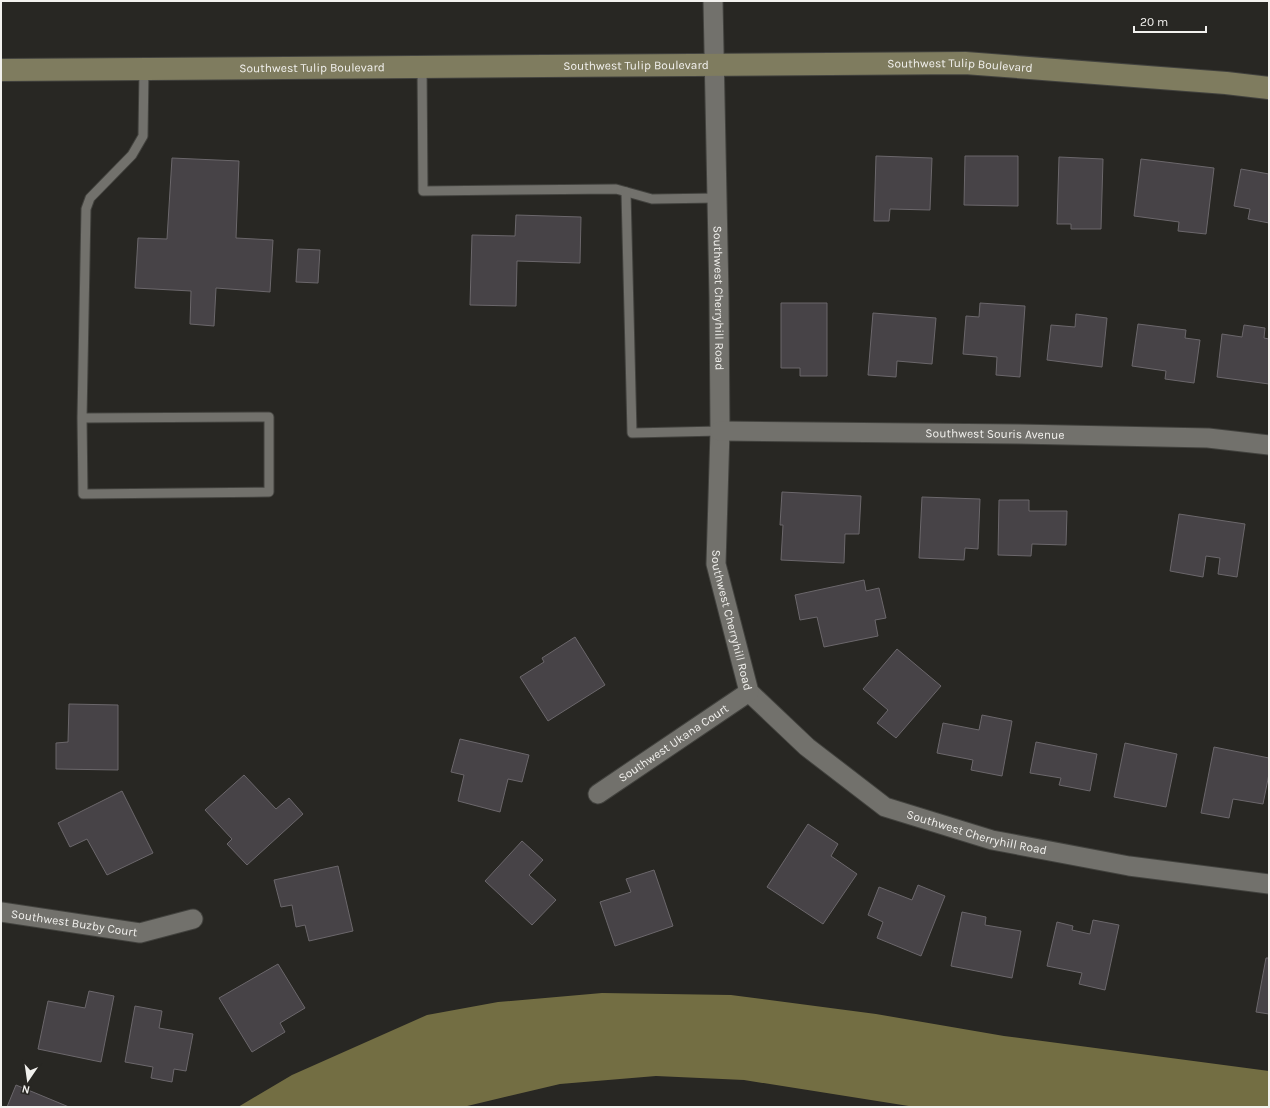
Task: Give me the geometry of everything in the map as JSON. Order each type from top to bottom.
[{"type":"street","name":"Southwest Cherryhill Road","points":[[713,1],[720,431],[716,564],[749,692],[807,747],[885,808],[992,840],[1129,866],[1269,884]]},
{"type":"street","name":"Southwest Tulip Boulevard","points":[[1,70],[965,63],[1226,83],[1269,88]]},
{"type":"street","name":"Southwest Souris Avenue","points":[[720,431],[1018,434],[1208,438],[1269,445]]},
{"type":"street","name":"Southwest Ukana Court","points":[[598,794],[749,692]]},
{"type":"street","name":"Southwest Buzby Court","points":[[1,912],[140,933],[193,920]]},
{"type":"lane","points":[[422,66],[423,191],[616,189],[652,199],[717,198]]},
{"type":"lane","points":[[82,418],[269,417],[269,492],[82,494],[82,418],[86,210],[90,198],[132,155],[143,136],[144,68]]},
{"type":"lane","points":[[626,192],[632,433],[720,431]]},
{"type":"shaded area","points":[[602,993],[731,995],[876,1014],[1004,1036],[1269,1071],[1269,1107],[915,1107],[744,1080],[656,1076],[560,1084],[463,1107],[238,1107],[292,1075],[427,1015],[498,1002]]},
{"type":"building","points":[[876,156],[932,158],[930,210],[890,209],[889,221],[874,221]]},
{"type":"building","points":[[965,156],[1018,156],[1018,206],[964,205]]},
{"type":"building","points":[[1059,157],[1103,159],[1101,229],[1071,229],[1071,224],[1057,224]]},
{"type":"building","points":[[172,158],[239,161],[236,238],[273,240],[270,292],[216,288],[214,326],[190,324],[191,291],[135,288],[138,238],[167,239]]},
{"type":"building","points":[[1141,159],[1214,168],[1206,234],[1178,231],[1179,222],[1134,216]]},
{"type":"building","points":[[1241,169],[1269,174],[1269,223],[1248,219],[1250,209],[1234,206]]},
{"type":"building","points":[[516,215],[581,217],[580,263],[517,261],[516,306],[470,305],[472,235],[515,236]]},
{"type":"building","points":[[298,249],[320,250],[318,283],[296,282]]},
{"type":"building","points":[[781,303],[827,303],[827,376],[800,376],[800,368],[781,368]]},
{"type":"building","points":[[980,303],[1025,306],[1020,377],[996,375],[997,357],[963,354],[966,316],[979,317]]},
{"type":"building","points":[[873,313],[936,318],[932,364],[897,361],[896,377],[868,375]]},
{"type":"building","points":[[1076,314],[1107,318],[1102,367],[1047,360],[1051,325],[1075,327]]},
{"type":"building","points":[[1138,324],[1186,330],[1185,338],[1200,340],[1194,383],[1165,379],[1166,371],[1132,366]]},
{"type":"building","points":[[1244,325],[1265,328],[1264,338],[1269,339],[1269,384],[1217,377],[1222,334],[1242,337]]},
{"type":"building","points":[[782,492],[861,496],[859,534],[845,534],[844,563],[781,560],[783,525],[780,525]]},
{"type":"building","points":[[922,497],[980,499],[978,549],[965,548],[964,560],[919,558]]},
{"type":"building","points":[[999,500],[1029,500],[1029,511],[1067,511],[1066,545],[1032,544],[1031,556],[998,555]]},
{"type":"building","points":[[1179,514],[1245,524],[1237,577],[1218,574],[1220,558],[1206,556],[1203,577],[1170,571]]},
{"type":"building","points":[[864,580],[866,591],[879,588],[886,618],[875,620],[878,636],[824,647],[817,617],[800,620],[795,595]]},
{"type":"building","points":[[575,637],[605,685],[548,721],[520,677],[544,662],[542,658]]},
{"type":"building","points":[[897,649],[941,686],[896,738],[877,723],[888,710],[863,689]]},
{"type":"building","points":[[69,704],[118,705],[118,770],[56,769],[56,743],[68,742]]},
{"type":"building","points":[[982,715],[1012,721],[1002,776],[971,770],[973,760],[937,753],[943,723],[979,730]]},
{"type":"building","points":[[460,739],[529,755],[522,782],[508,779],[500,812],[458,801],[464,775],[451,772]]},
{"type":"building","points":[[1036,742],[1097,754],[1090,791],[1059,785],[1061,778],[1030,773]]},
{"type":"building","points":[[1125,743],[1177,754],[1166,807],[1114,797]]},
{"type":"building","points":[[1214,747],[1269,758],[1269,774],[1263,804],[1233,799],[1229,818],[1201,813]]},
{"type":"building","points":[[244,775],[276,809],[289,798],[303,814],[247,865],[227,844],[232,839],[205,810]]},
{"type":"building","points":[[122,791],[153,853],[107,875],[87,839],[70,847],[58,823]]},
{"type":"building","points":[[808,824],[838,844],[831,856],[857,874],[823,924],[767,887]]},
{"type":"building","points":[[522,841],[543,860],[529,875],[556,900],[532,925],[485,881]]},
{"type":"building","points":[[338,866],[353,931],[309,941],[305,925],[296,927],[292,905],[281,907],[274,880]]},
{"type":"building","points":[[654,870],[673,926],[615,946],[600,902],[631,892],[626,879]]},
{"type":"building","points":[[918,885],[945,896],[921,956],[877,938],[883,922],[868,915],[879,887],[912,900]]},
{"type":"building","points":[[962,912],[986,917],[985,925],[1021,931],[1012,978],[951,966]]},
{"type":"building","points":[[1093,920],[1119,925],[1105,990],[1079,984],[1082,973],[1047,966],[1057,922],[1073,926],[1072,930],[1090,934]]},
{"type":"building","points":[[1266,958],[1269,958],[1269,1014],[1256,1012]]},
{"type":"building","points":[[278,964],[305,1008],[280,1023],[285,1032],[252,1052],[219,998]]},
{"type":"building","points":[[89,991],[114,996],[101,1062],[38,1049],[48,1001],[85,1008]]},
{"type":"building","points":[[135,1006],[162,1011],[159,1028],[193,1034],[186,1071],[174,1069],[172,1082],[151,1078],[153,1067],[125,1062]]},
{"type":"building","points":[[16,1085],[69,1107],[7,1107]]}]
